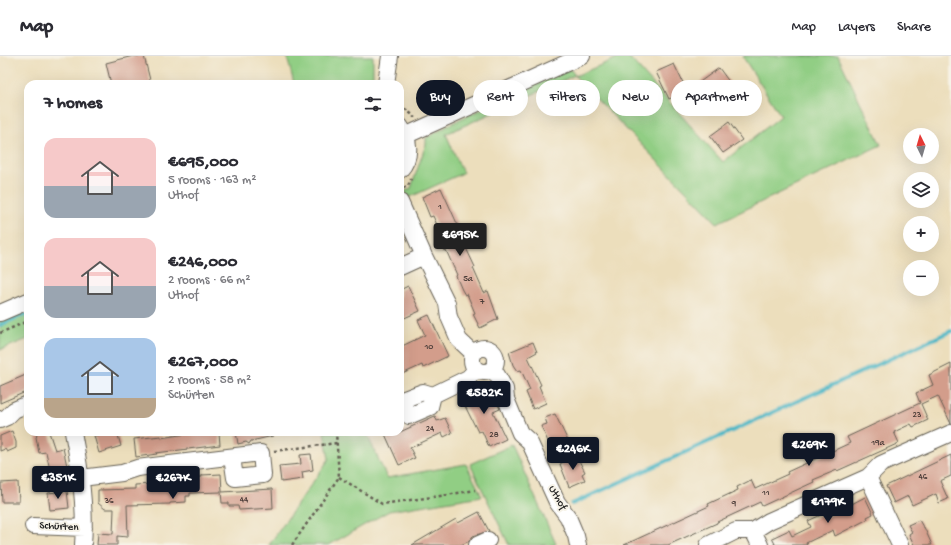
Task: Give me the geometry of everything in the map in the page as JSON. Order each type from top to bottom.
[{"type":"street","points":[[387,80],[390,56]]},
{"type":"street","points":[[404,130],[582,56]]},
{"type":"street","points":[[404,133],[409,150],[407,160],[404,164]]},
{"type":"street","points":[[404,211],[447,303],[449,317],[459,340],[473,353]]},
{"type":"street","points":[[404,265],[424,256]]},
{"type":"street","points":[[0,313],[24,303]]},
{"type":"street","points":[[483,347],[493,351],[496,356],[496,362],[493,368],[482,372],[476,370],[471,359],[473,353],[477,349],[483,347]]},
{"type":"street","name":"Uthof","points":[[493,368],[505,390],[506,399],[520,433],[529,442],[557,502],[568,517],[578,545]]},
{"type":"street","points":[[433,395],[468,378],[476,370]]},
{"type":"street","points":[[0,420],[7,417],[14,410],[24,406]]},
{"type":"street","points":[[708,545],[736,531],[757,538],[769,521],[868,477],[881,464],[951,433]]},
{"type":"street","name":"Schürten","points":[[74,436],[81,478],[84,528],[83,545]]},
{"type":"street","points":[[81,478],[122,473],[137,468],[261,453],[263,475],[235,478],[232,457]]},
{"type":"street","points":[[868,477],[900,545]]},
{"type":"street","name":"Schürten","points":[[33,526],[84,528]]},
{"type":"path","points":[[404,108],[414,116]]},
{"type":"path","points":[[0,333],[24,323]]},
{"type":"path","points":[[292,545],[339,477],[336,436]]},
{"type":"path","points":[[261,453],[337,442]]},
{"type":"path","points":[[339,477],[382,504],[475,490]]},
{"type":"green space","points":[[287,56],[373,56],[373,79],[371,80],[293,80]]},
{"type":"green space","points":[[622,56],[628,56],[650,80],[608,80],[608,110],[600,102],[600,80],[579,80],[575,76]]},
{"type":"green space","points":[[744,56],[838,56],[881,145],[717,223],[614,116],[663,116],[663,95],[671,104],[671,116],[682,116],[723,162],[781,116],[762,86],[762,80],[758,80],[743,57]]},
{"type":"green space","points":[[570,69],[575,75],[564,80],[546,80]]},
{"type":"green space","points":[[536,84],[536,93],[528,96],[528,88]]},
{"type":"green space","points":[[473,113],[473,116],[485,116],[446,134],[463,173],[408,198],[405,191],[411,188],[426,144],[426,138]]},
{"type":"green space","points":[[24,308],[24,341],[0,350],[0,318]]},
{"type":"green space","points":[[325,436],[368,436],[387,478],[466,464],[482,496],[389,511],[329,545],[269,545],[329,459]]},
{"type":"green space","points":[[512,445],[556,544],[509,545],[470,464]]},
{"type":"building","points":[[133,56],[144,56],[150,80],[110,80],[106,63]]},
{"type":"building","points":[[674,64],[682,80],[671,80],[671,98],[669,99],[663,87],[663,80],[660,80],[656,72]]},
{"type":"building","points":[[719,68],[728,80],[702,80]]},
{"type":"building","points":[[729,122],[742,140],[723,153],[710,136]]},
{"type":"building","points":[[441,188],[460,230],[458,231],[475,267],[473,268],[484,293],[488,291],[498,319],[480,328],[473,314],[475,313],[467,294],[465,295],[462,290],[446,250],[445,251],[438,237],[442,236],[433,216],[430,217],[422,197]]},
{"type":"building","points":[[408,286],[420,311],[404,318],[404,288]]},
{"type":"building","points":[[429,315],[448,356],[423,368],[422,365],[404,373],[404,345],[425,335],[418,320]]},
{"type":"building","points":[[533,342],[537,352],[528,357],[541,385],[539,386],[546,403],[533,409],[526,392],[530,390],[521,370],[517,371],[513,365],[509,352]]},
{"type":"building","points":[[951,364],[951,424],[938,396],[921,404],[928,420],[913,427],[911,424],[894,432],[899,443],[837,471],[813,480],[814,482],[762,506],[760,502],[668,545],[624,545],[709,506],[708,504],[738,490],[737,487],[751,480],[755,489],[788,474],[787,472],[850,443],[847,437],[920,403],[916,393],[933,385],[929,375]]},
{"type":"building","points":[[24,376],[24,393],[0,403],[0,386]]},
{"type":"building","points":[[480,387],[484,397],[493,393],[500,409],[493,412],[506,439],[489,447],[482,431],[478,432],[460,396]]},
{"type":"building","points":[[555,414],[568,441],[551,448],[541,426],[547,424],[545,418]]},
{"type":"building","points":[[435,416],[437,421],[445,418],[452,433],[444,437],[442,433],[410,448],[415,458],[399,465],[386,436],[404,436],[404,430]]},
{"type":"building","points":[[12,431],[16,442],[16,448],[7,452],[5,449],[0,451],[0,436]]},
{"type":"building","points":[[50,436],[55,450],[63,448],[67,466],[50,470],[46,452],[39,453],[36,437]]},
{"type":"building","points":[[94,436],[118,436],[121,446],[99,453]]},
{"type":"building","points":[[161,436],[161,438],[173,436],[219,436],[220,445],[136,457],[134,439]]},
{"type":"building","points":[[237,436],[273,436],[251,441],[249,444],[246,442],[238,444]]},
{"type":"building","points":[[311,454],[313,470],[302,472],[303,479],[281,482],[279,466],[301,464],[300,455]]},
{"type":"building","points":[[576,455],[585,472],[582,474],[585,480],[569,487],[560,464]]},
{"type":"building","points":[[951,455],[951,476],[940,481],[948,499],[939,503],[936,494],[912,505],[908,496],[894,503],[886,486]]},
{"type":"building","points":[[221,474],[222,492],[272,489],[273,508],[239,510],[238,506],[229,506],[229,503],[222,503],[221,492],[190,493],[190,496],[186,496],[186,502],[127,505],[128,537],[117,536],[117,545],[97,545],[98,533],[113,534],[114,509],[105,509],[98,503],[98,490],[135,489],[135,485],[169,483],[169,480],[179,480],[179,478]]},
{"type":"building","points":[[18,482],[19,502],[2,502],[1,483]]},
{"type":"building","points":[[67,491],[69,508],[50,510],[48,493]]},
{"type":"building","points":[[865,497],[873,514],[867,517],[868,519],[835,536],[833,530],[806,543],[807,545],[773,545],[775,544],[772,538],[789,530],[792,536],[811,527],[808,521],[825,513],[827,517]]},
{"type":"building","points":[[479,512],[489,531],[473,536],[469,541],[461,545],[412,545],[456,519],[458,523]]},
{"type":"building","points":[[919,520],[924,527],[932,545],[914,545],[909,534],[912,532],[908,525]]},
{"type":"waterway","points":[[0,325],[24,315]]},
{"type":"waterway","points":[[572,504],[951,331]]}]
